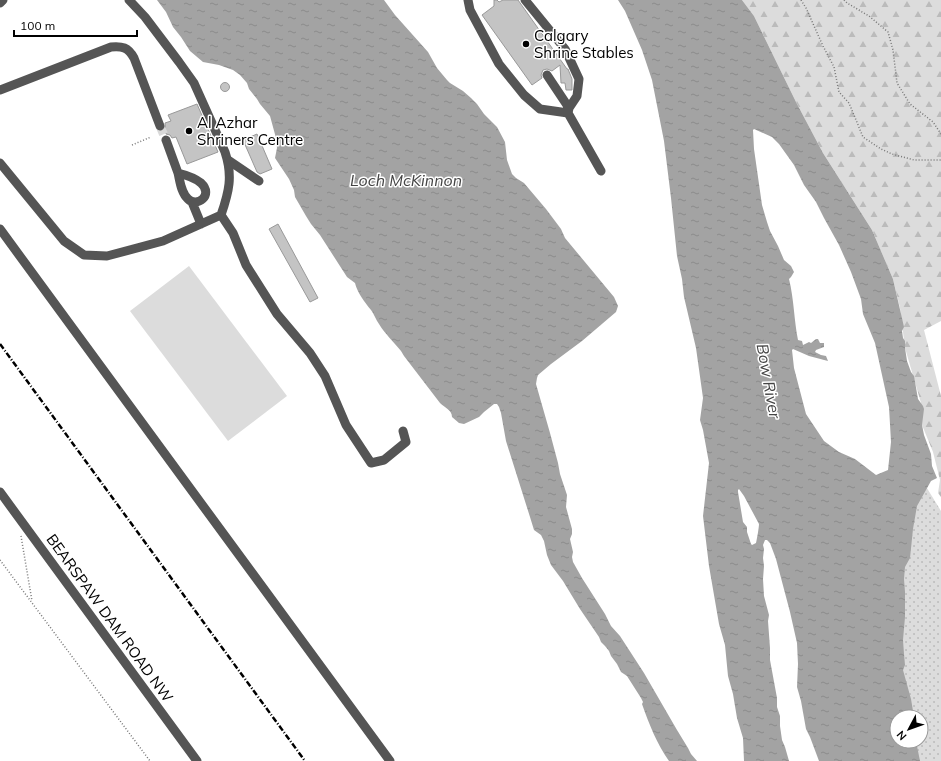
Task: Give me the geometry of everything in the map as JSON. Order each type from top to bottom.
[{"type":"street","points":[[0,3],[3,0]]},
{"type":"street","points":[[0,163],[64,241],[84,255],[107,256],[163,241],[221,215],[228,196],[230,177],[226,152],[194,83],[145,17],[129,0]]},
{"type":"street","points":[[468,0],[470,10],[499,64],[524,95],[540,109],[569,111]]},
{"type":"street","points":[[525,0],[565,49],[579,79],[577,96],[569,111]]},
{"type":"street","points":[[0,90],[110,47],[122,47],[130,51],[134,58],[160,126]]},
{"type":"street","points":[[547,75],[569,111],[601,171]]},
{"type":"street","points":[[166,140],[183,192],[188,200],[192,202],[201,224]]},
{"type":"street","points":[[228,160],[259,181]]},
{"type":"street","points":[[178,173],[196,180],[204,187],[206,195],[204,198],[200,201],[192,202]]},
{"type":"street","points":[[221,215],[232,232],[246,265],[277,314],[310,353],[325,376],[346,425],[371,463],[384,460],[406,442],[403,431]]},
{"type":"street","points":[[0,229],[390,761]]},
{"type":"street","name":"BEARSPAW DAM ROAD NW","points":[[0,492],[197,761]]},
{"type":"path","points":[[801,0],[834,67],[839,92],[849,103],[863,137],[881,149],[892,154],[914,160],[941,160]]},
{"type":"path","points":[[844,0],[869,16],[888,32],[893,50],[897,83],[910,104],[933,122],[941,134]]},
{"type":"path","points":[[132,145],[151,137]]},
{"type":"path","points":[[20,532],[33,603]]},
{"type":"path","points":[[0,560],[150,761]]},
{"type":"green space","points":[[742,0],[941,0],[941,321],[924,330],[941,396],[941,497],[938,493],[940,480],[933,452],[922,425],[921,403],[905,348],[900,308],[893,279],[872,230],[823,153],[754,16]]},
{"type":"green space","points":[[189,266],[287,396],[228,441],[130,311]]},
{"type":"green space","points":[[922,480],[941,511],[941,761],[912,761],[910,749],[929,749],[929,709],[903,709],[900,545]]},
{"type":"water","name":"Loch McKinnon","points":[[157,0],[384,0],[395,15],[428,52],[437,68],[447,80],[471,98],[497,127],[505,142],[507,160],[512,174],[524,183],[546,209],[561,229],[565,238],[614,297],[618,306],[616,312],[538,375],[536,384],[567,495],[566,507],[572,529],[570,539],[573,552],[573,562],[611,626],[620,636],[644,673],[691,754],[697,761],[669,761],[647,719],[641,698],[627,676],[621,672],[609,651],[601,642],[563,581],[551,565],[544,541],[541,535],[534,530],[506,441],[501,413],[497,404],[494,404],[479,417],[464,424],[459,423],[452,417],[450,411],[440,403],[401,351],[381,328],[359,294],[355,283],[347,277],[306,216],[295,197],[294,190],[289,179],[275,158],[277,148],[276,138],[270,116],[249,89],[247,83],[233,70],[219,65],[203,62],[190,51],[173,27],[166,12]]},
{"type":"water","name":"Bow River","points":[[618,0],[742,0],[754,16],[823,153],[872,230],[893,279],[904,327],[902,331],[905,341],[907,361],[914,376],[918,399],[924,409],[922,425],[931,454],[932,466],[937,478],[931,481],[917,506],[910,558],[905,567],[905,617],[903,640],[905,665],[903,670],[913,709],[889,709],[889,749],[918,749],[920,761],[819,761],[806,729],[797,687],[797,643],[790,612],[776,559],[770,543],[765,540],[763,545],[763,579],[764,596],[769,615],[770,660],[777,698],[777,707],[780,716],[782,740],[789,761],[744,761],[743,738],[728,676],[725,645],[719,624],[709,566],[703,516],[709,463],[700,420],[703,398],[696,348],[684,297],[677,256],[664,141],[652,80],[642,50],[625,11]],"holes":[[[754,129],[772,137],[794,165],[839,245],[861,299],[863,314],[875,343],[889,407],[891,442],[888,470],[876,475],[855,459],[839,452],[824,441],[806,414],[794,368],[792,350],[793,349],[809,356],[828,361],[826,356],[815,352],[816,350],[824,347],[824,343],[820,343],[818,339],[816,339],[811,343],[809,342],[803,345],[802,341],[798,340],[789,279],[794,272],[791,266],[784,260],[770,231],[762,205],[754,149],[753,130]],[[739,489],[759,524],[756,543],[752,545],[747,532],[747,527],[743,522],[738,492]]]},
{"type":"building","name":"Calgary Shrine Stables","points":[[494,0],[499,2],[503,0],[518,0],[568,69],[572,79],[572,90],[566,90],[565,83],[561,83],[560,65],[552,71],[547,69],[543,70],[541,75],[542,78],[532,85],[482,15],[494,6]]},
{"type":"building","points":[[225,82],[230,87],[225,92],[220,87]]},
{"type":"building","name":"Al Azhar Shriners Centre","points":[[197,104],[218,152],[187,164],[176,137],[172,138],[170,135],[166,134],[165,123],[171,121],[168,115]]},
{"type":"building","points":[[257,134],[272,169],[260,174],[257,172],[243,140]]},
{"type":"building","points":[[278,224],[318,298],[310,302],[269,229]]},
{"type":"tunnel","points":[[160,126],[166,140]]},
{"type":"railway","points":[[0,344],[305,761]]},
{"type":"place","name":"Calgary Shrine Stables","points":[[526,44]]},
{"type":"place","name":"Al Azhar Shriners Centre","points":[[189,131]]}]
